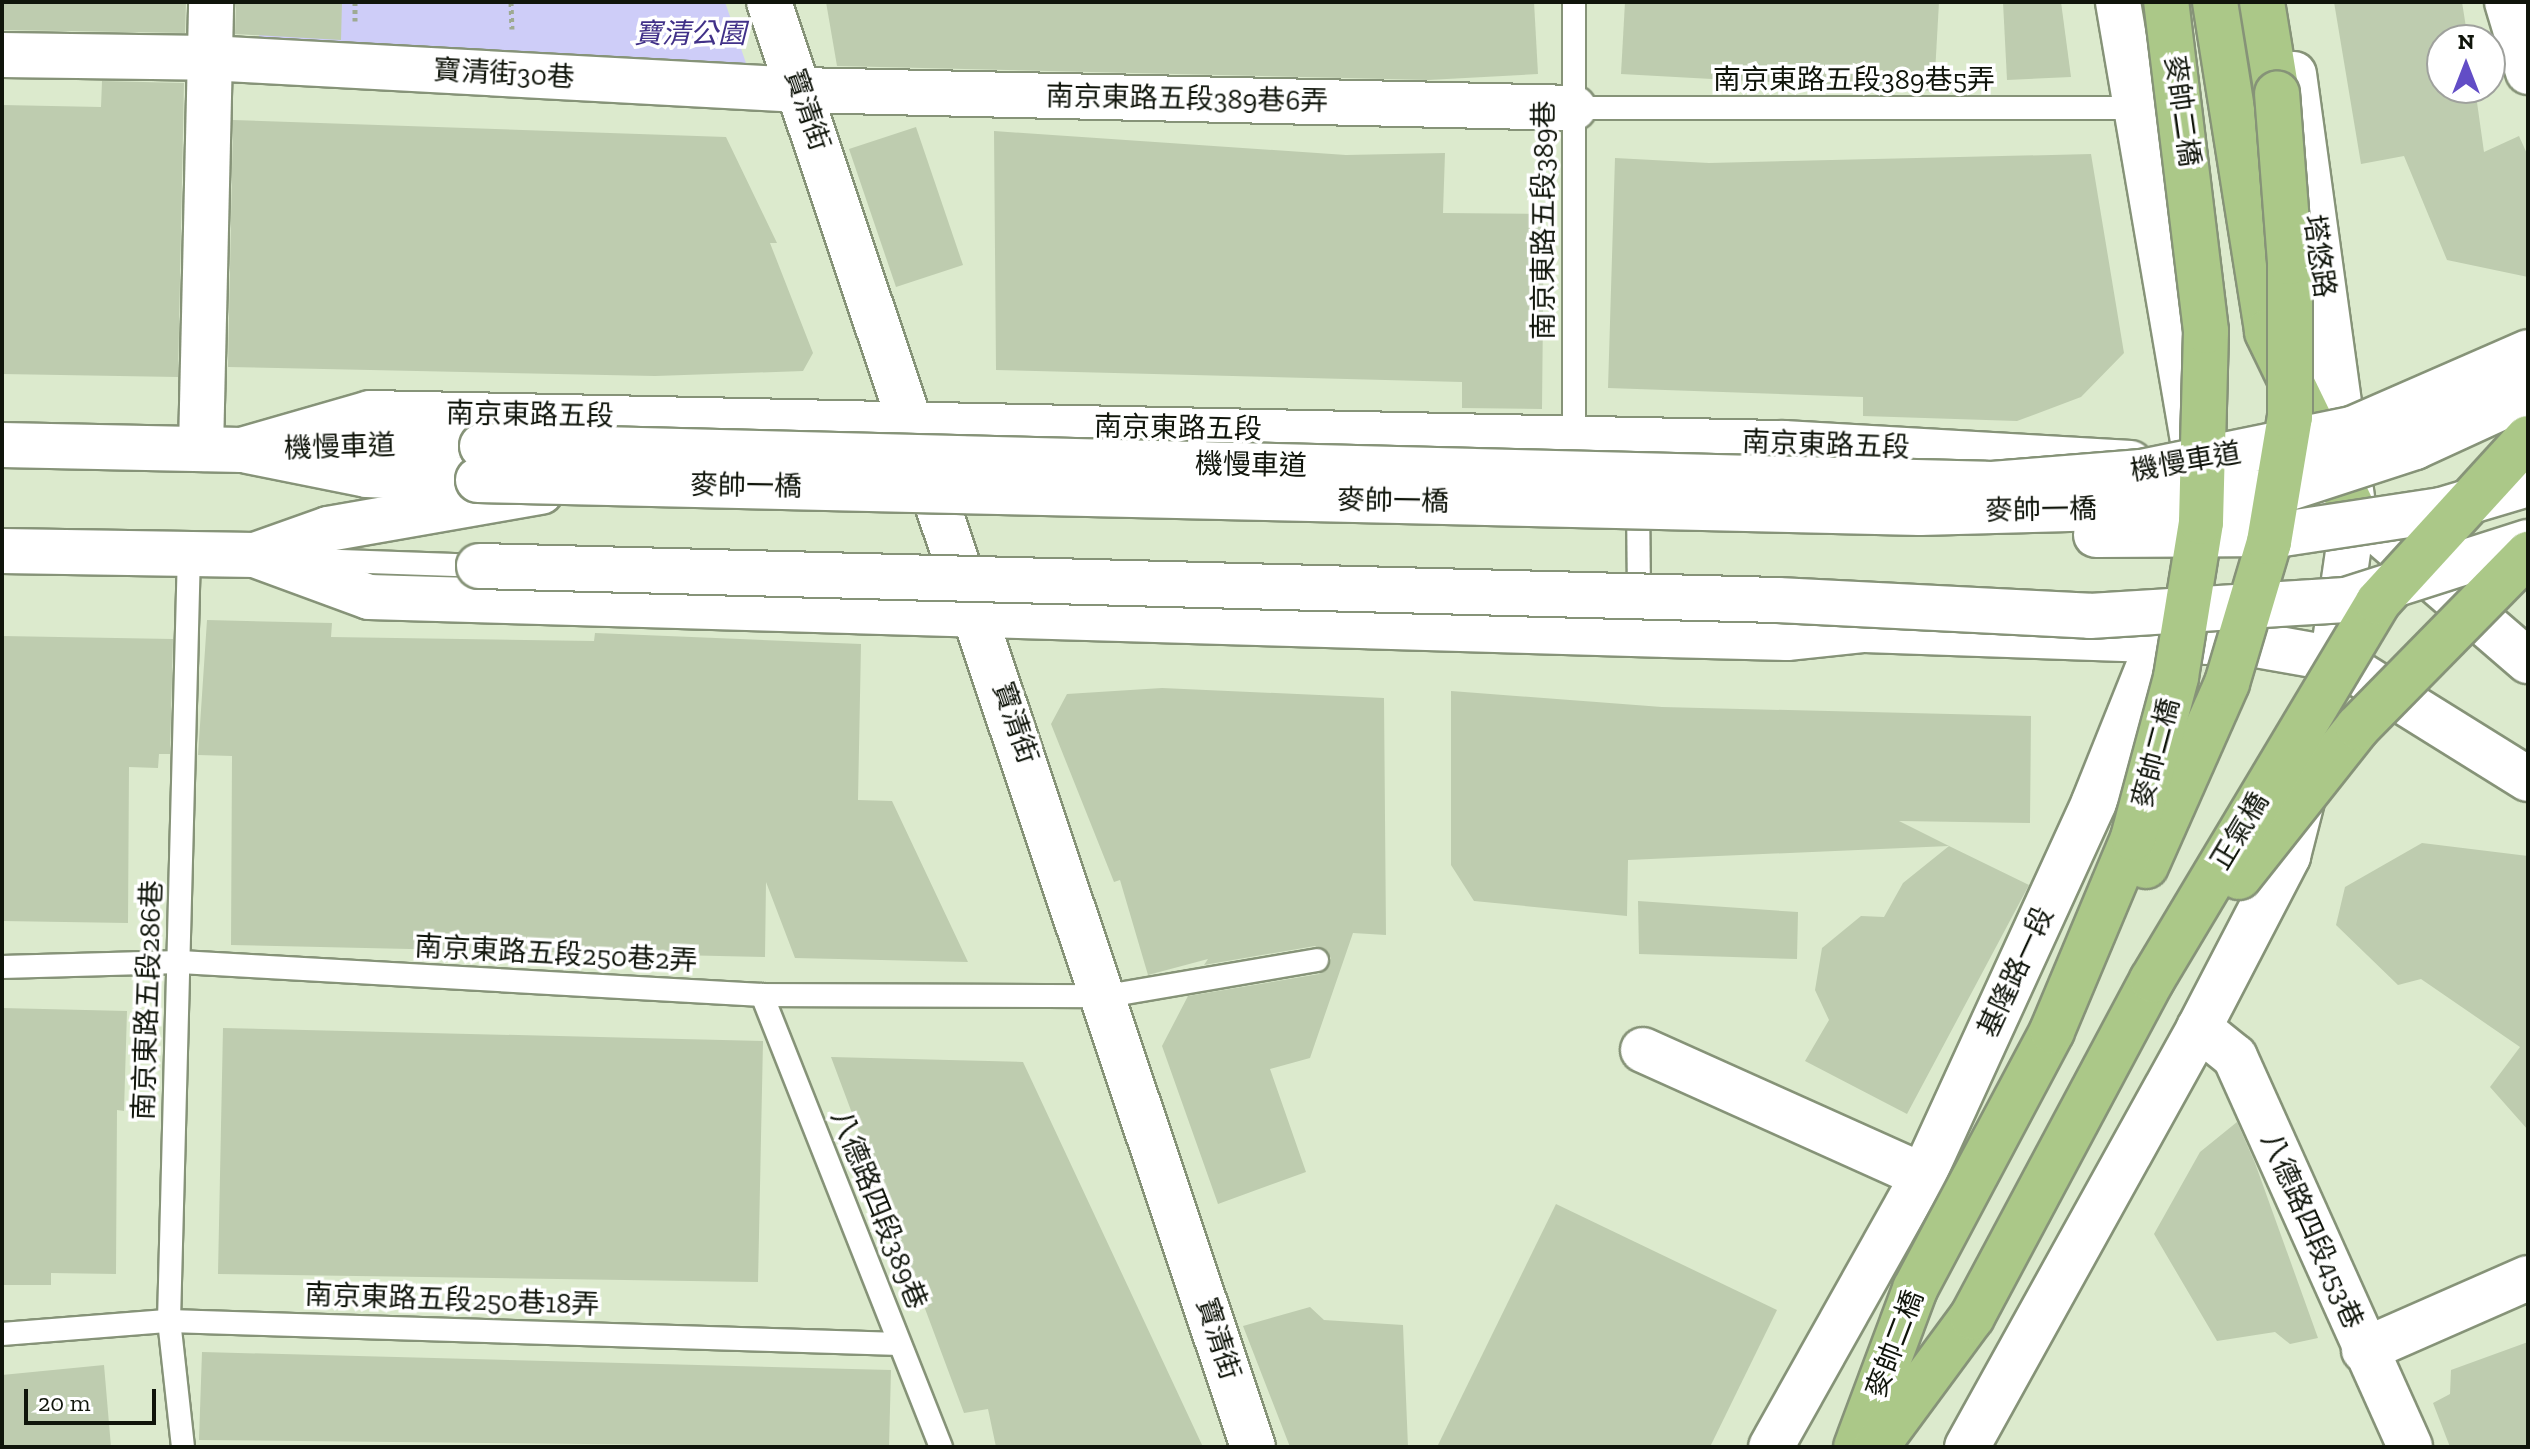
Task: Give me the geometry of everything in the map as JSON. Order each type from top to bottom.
[{"type":"highway","name":"麥帥二橋","points":[[1856,1447],[1915,1289],[2052,1031],[2133,838],[2176,677],[2201,522],[2206,331],[2166,2]]},
{"type":"highway","points":[[2215,2],[2267,332],[2354,511]]},
{"type":"highway","name":"麥帥二橋","points":[[1896,1392],[1910,1306],[2160,840],[2227,683],[2269,542],[2290,417],[2290,262],[2262,2]]},
{"type":"highway","name":"正氣橋","points":[[1877,1447],[1972,1317],[2152,980],[2370,613],[2423,545],[2528,438]]},
{"type":"highway","name":"正氣橋","points":[[1866,1447],[1896,1392],[1961,1332],[2116,1059],[2235,882],[2358,727],[2528,554]]},
{"type":"main road","points":[[211,2],[208,58],[222,450]]},
{"type":"main road","name":"寶清街","points":[[769,2],[915,422],[1107,996],[1253,1447]]},
{"type":"main road","points":[[2118,2],[2199,472]]},
{"type":"main road","name":"塔悠路","points":[[2284,2],[2354,511],[2335,659]]},
{"type":"main road","points":[[2507,2],[2528,72]]},
{"type":"main road","name":"寶清街30巷","points":[[2,55],[208,58],[800,90]]},
{"type":"main road","name":"南京東路五段389巷6弄","points":[[800,90],[1574,108]]},
{"type":"main road","name":"機慢車道","points":[[480,463],[1992,484],[2142,472],[2352,429],[2528,352]]},
{"type":"main road","name":"麥帥一橋","points":[[222,450],[367,475],[480,463],[1904,513],[2116,508],[2283,490],[2415,447],[2528,395]]},
{"type":"main road","name":"南京東路五段","points":[[2,445],[222,450],[370,413],[1574,438],[2041,453],[2199,472],[2354,511]]},
{"type":"main road","name":"基隆路一段","points":[[1771,1447],[1923,1176],[2165,638],[2199,472]]},
{"type":"main road","name":"麥帥一橋","points":[[255,555],[328,529],[546,492],[2123,536],[2283,534],[2441,510],[2528,484]]},
{"type":"main road","points":[[2354,511],[2528,661]]},
{"type":"main road","points":[[479,566],[1778,600],[2090,616],[2346,600],[2528,542]]},
{"type":"main road","points":[[2,551],[255,555],[369,597],[1639,635],[1787,638],[1865,630],[2165,638],[2335,659],[2528,779]]},
{"type":"main road","points":[[1877,1447],[2216,831],[2335,659]]},
{"type":"main road","points":[[1967,1447],[2199,1028],[2288,856],[2335,659]]},
{"type":"main road","name":"八德路四段453巷","points":[[2199,1028],[2235,1057],[2410,1447]]},
{"type":"main road","points":[[1643,1050],[1923,1176]]},
{"type":"main road","points":[[2364,1350],[2528,1278]]},
{"type":"lane","name":"南京東路五段389巷","points":[[1574,2],[1574,438]]},
{"type":"lane","name":"南京東路五段389巷5弄","points":[[1574,108],[2134,108]]},
{"type":"lane","points":[[1638,440],[1639,635]]},
{"type":"lane","name":"南京東路五段286巷","points":[[183,1447],[169,1321],[189,554]]},
{"type":"lane","points":[[255,555],[479,566]]},
{"type":"lane","name":"南京東路五段250巷2弄","points":[[2,967],[180,962],[762,995],[1107,996],[1317,960]]},
{"type":"lane","name":"八德路四段389巷","points":[[762,995],[941,1447]]},
{"type":"lane","name":"南京東路五段250巷18弄","points":[[2,1334],[169,1321],[900,1344]]},
{"type":"green space","name":"寶清公園","points":[[259,2],[725,2],[748,69],[259,57]]},
{"type":"building","points":[[2,2],[186,2],[185,33],[2,30]]},
{"type":"building","points":[[236,2],[342,2],[341,40],[235,34]]},
{"type":"building","points":[[826,2],[1534,2],[1538,74],[1428,80],[837,66]]},
{"type":"building","points":[[1625,2],[1939,2],[1934,91],[1621,74]]},
{"type":"building","points":[[2003,2],[2061,2],[2071,77],[2007,80]]},
{"type":"building","points":[[2334,2],[2462,2],[2465,24],[2426,24],[2426,104],[2477,104],[2484,152],[2519,136],[2528,156],[2528,277],[2447,260],[2404,156],[2361,164]]},
{"type":"building","points":[[102,81],[184,83],[178,377],[2,374],[2,105],[101,107]]},
{"type":"building","points":[[233,120],[726,137],[777,243],[770,243],[813,353],[803,371],[655,376],[228,367]]},
{"type":"building","points":[[916,127],[963,265],[896,287],[849,149]]},
{"type":"building","points":[[994,131],[1346,155],[1445,153],[1443,213],[1544,214],[1542,409],[1462,408],[1462,382],[996,370]]},
{"type":"building","points":[[2091,154],[2124,353],[2081,397],[2017,421],[1863,416],[1863,397],[1608,388],[1615,158],[1709,163]]},
{"type":"building","points":[[207,620],[332,623],[331,637],[594,641],[595,633],[861,644],[858,800],[892,801],[968,962],[795,958],[766,882],[765,957],[231,945],[232,756],[198,755]]},
{"type":"building","points":[[2,636],[173,639],[170,754],[159,754],[158,768],[129,767],[128,923],[2,921]]},
{"type":"building","points":[[1162,688],[1384,698],[1386,935],[1353,933],[1310,1058],[1270,1069],[1306,1172],[1218,1204],[1162,1046],[1188,996],[1319,974],[1331,958],[1315,946],[1204,965],[1208,959],[1148,975],[1120,880],[1114,882],[1051,724],[1067,694]]},
{"type":"building","points":[[1451,691],[1662,707],[2031,716],[2030,823],[1899,821],[1949,846],[1628,860],[1627,916],[1474,901],[1451,865]]},
{"type":"building","points":[[2422,843],[2528,856],[2528,1130],[2490,1087],[2520,1047],[2421,979],[2398,985],[2336,925],[2345,887]]},
{"type":"building","points":[[1949,846],[2029,885],[1907,1114],[1805,1061],[1829,1020],[1815,990],[1822,948],[1861,916],[1884,917],[1903,883]]},
{"type":"building","points":[[1638,901],[1798,912],[1797,959],[1639,954]]},
{"type":"building","points":[[2,1008],[127,1011],[124,1111],[117,1110],[116,1274],[51,1273],[51,1285],[2,1285]]},
{"type":"building","points":[[223,1028],[763,1041],[758,1282],[218,1274]]},
{"type":"building","points":[[831,1057],[1023,1062],[1203,1447],[996,1447],[988,1409],[964,1413]]},
{"type":"building","points":[[2237,1122],[2255,1163],[2318,1338],[2290,1344],[2275,1332],[2217,1341],[2154,1234],[2200,1152]]},
{"type":"building","points":[[1556,1204],[1777,1310],[1710,1447],[1437,1447]]},
{"type":"building","points":[[1310,1307],[1324,1320],[1403,1325],[1408,1447],[1290,1447],[1243,1326]]},
{"type":"building","points":[[2528,1342],[2528,1447],[2450,1447],[2433,1403],[2450,1394],[2451,1370]]},
{"type":"building","points":[[202,1352],[891,1370],[889,1447],[199,1440]]},
{"type":"building","points":[[104,1365],[111,1447],[2,1447],[2,1375]]}]
